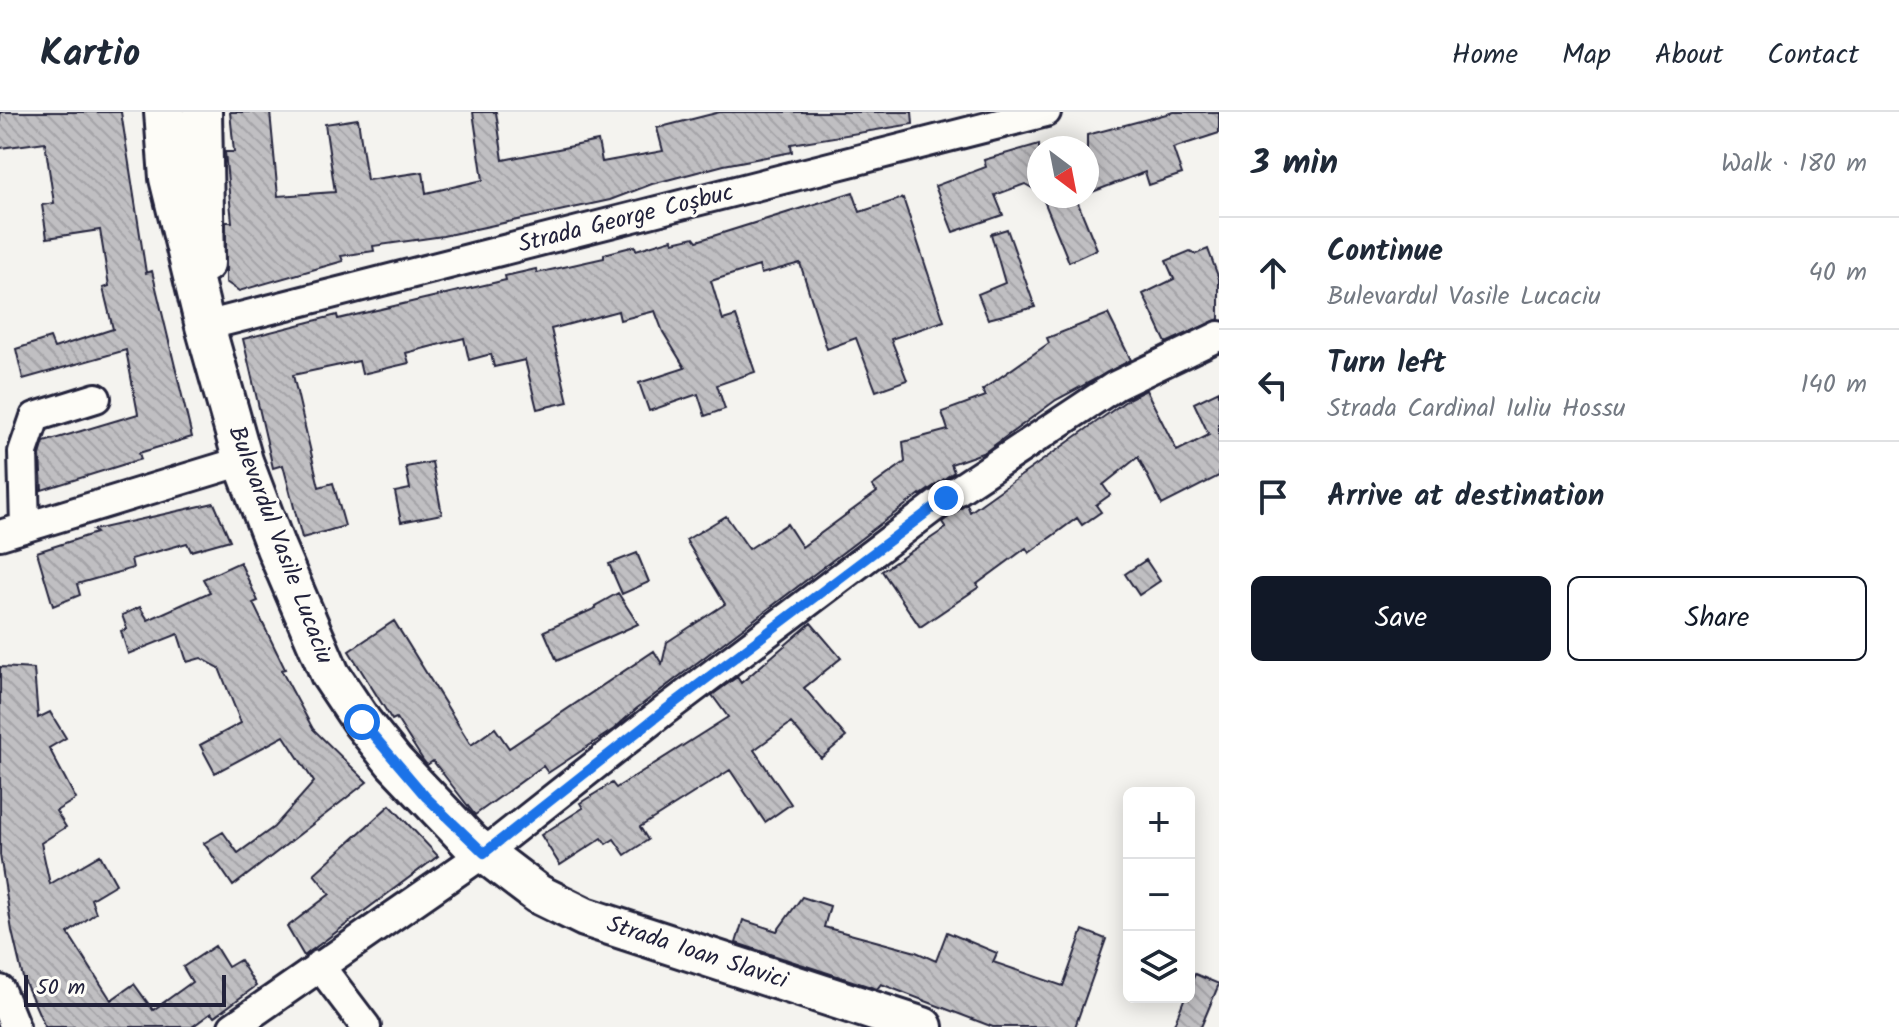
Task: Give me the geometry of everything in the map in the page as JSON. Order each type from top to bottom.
[{"type":"main road","name":"Bulevardul Vasile Lucaciu","points":[[164,112],[169,178],[205,326],[243,461],[330,674],[394,762],[484,853]]},
{"type":"main road","name":"Bulevardul Vasile Lucaciu","points":[[202,112],[205,326]]},
{"type":"main road","name":"Strada Ioan Slavici","points":[[484,853],[538,894],[585,917],[923,1027]]},
{"type":"street","name":"Strada George Coșbuc","points":[[205,326],[1046,112]]},
{"type":"street","points":[[233,1027],[484,853],[665,710],[946,498],[1115,386],[1219,336]]},
{"type":"street","points":[[96,398],[35,417],[23,452],[13,531],[243,461]]},
{"type":"street","points":[[319,965],[366,1027]]},
{"type":"street","points":[[0,990],[15,1027]]},
{"type":"building","points":[[0,112],[121,112],[146,273],[152,271],[192,437],[139,453],[141,459],[42,490],[40,455],[44,442],[138,414],[126,350],[23,379],[16,349],[50,338],[54,348],[113,329],[103,288],[109,286],[100,230],[47,238],[42,205],[54,203],[45,142],[0,148]]},
{"type":"building","points":[[230,112],[270,112],[278,196],[335,192],[325,124],[358,119],[367,180],[423,172],[426,193],[483,180],[473,112],[496,112],[503,160],[598,141],[602,162],[663,151],[657,128],[720,112],[912,112],[913,124],[791,144],[792,152],[724,165],[652,184],[610,200],[443,236],[373,246],[374,251],[341,256],[343,261],[239,291],[226,282],[226,222],[232,222],[225,152],[234,152]]},
{"type":"building","points":[[1174,112],[1219,112],[1219,133],[1173,148],[1182,174],[1149,185],[1145,172],[1099,189],[1099,136],[1087,135]]},
{"type":"building","points":[[1027,147],[1027,185],[995,195],[1003,215],[953,232],[935,186],[986,167],[984,160]]},
{"type":"building","points":[[853,192],[860,212],[903,198],[944,321],[891,339],[907,380],[876,391],[856,338],[827,349],[800,263],[761,274],[759,266],[711,281],[723,320],[736,316],[755,372],[717,385],[725,409],[705,416],[698,394],[649,411],[639,383],[685,368],[663,332],[655,311],[620,320],[618,311],[551,329],[568,402],[537,409],[525,360],[494,367],[491,354],[469,360],[464,338],[406,353],[409,363],[362,374],[359,361],[293,375],[319,487],[333,483],[345,526],[302,538],[283,465],[273,468],[243,339],[337,315],[338,319],[506,280],[505,276],[536,269],[537,273],[604,258],[604,254],[635,246],[636,250],[672,239],[673,242],[694,237],[697,241]]},
{"type":"building","points":[[1047,208],[1080,208],[1097,249],[1069,262]]},
{"type":"building","points":[[1007,229],[1035,307],[988,319],[978,294],[1005,283],[991,234]]},
{"type":"building","points":[[1208,249],[1219,279],[1219,319],[1166,343],[1143,294],[1174,279],[1166,261],[1190,251],[1196,254]]},
{"type":"building","points":[[1108,314],[1131,360],[1056,400],[985,452],[951,464],[954,472],[920,494],[636,709],[614,729],[548,773],[543,766],[475,815],[433,761],[427,765],[396,718],[392,720],[349,651],[394,621],[471,745],[495,728],[509,748],[654,651],[662,664],[667,642],[725,604],[686,540],[726,516],[749,549],[787,524],[802,547],[877,492],[872,486],[905,462],[903,442],[948,430],[942,412],[986,396],[982,390],[1049,343],[1047,338]]},
{"type":"building","points":[[1146,390],[1177,451],[1209,435],[1194,403],[1219,391],[1219,476],[1162,505],[1138,457],[1103,485],[1110,495],[1096,505],[1101,512],[1082,525],[1077,518],[1029,553],[1026,548],[977,584],[979,587],[920,627],[882,571],[946,528],[942,522],[967,504],[970,512],[1130,398]]},
{"type":"building","points":[[432,462],[442,514],[401,522],[395,492],[410,489],[406,467]]},
{"type":"building","points":[[214,503],[230,540],[191,551],[187,543],[131,559],[133,568],[77,584],[80,595],[53,606],[37,552],[96,533],[93,530]]},
{"type":"building","points":[[637,553],[649,582],[622,594],[609,564]]},
{"type":"building","points":[[1146,560],[1160,581],[1139,595],[1125,574]]},
{"type":"building","points":[[240,562],[258,601],[253,603],[285,669],[281,670],[313,729],[367,782],[233,886],[204,843],[223,832],[238,853],[274,827],[314,782],[284,736],[215,773],[200,745],[241,723],[219,668],[201,658],[187,662],[178,634],[128,654],[121,631],[127,629],[122,615],[140,607],[148,620],[210,592],[203,579]]},
{"type":"building","points":[[618,593],[638,624],[557,661],[544,631],[596,608]]},
{"type":"building","points":[[811,623],[841,658],[804,688],[846,737],[821,758],[791,723],[754,750],[791,804],[765,822],[730,770],[640,827],[648,840],[625,855],[614,839],[606,844],[602,838],[560,865],[541,835],[583,808],[580,803],[612,783],[616,788],[728,717],[712,695],[737,677],[741,683]]},
{"type":"building","points":[[0,667],[34,669],[38,718],[50,712],[66,738],[49,748],[76,799],[56,811],[66,827],[41,843],[50,884],[100,855],[116,884],[91,899],[96,913],[68,933],[111,1000],[134,984],[153,1010],[192,982],[183,967],[215,946],[228,967],[240,960],[256,986],[214,1017],[211,1013],[192,1027],[45,1027],[23,978],[0,855]]},
{"type":"building","points":[[390,805],[438,856],[304,956],[287,927],[330,894],[314,874]]},
{"type":"building","points":[[802,897],[830,906],[824,927],[916,952],[936,961],[947,932],[997,953],[993,962],[1063,986],[1083,930],[1106,939],[1075,1027],[993,1027],[881,984],[877,989],[736,943],[743,920],[777,931]]},
{"type":"building","points":[[1195,974],[1219,984],[1201,1027],[1173,1027],[1183,1003],[1195,1003]]},
{"type":"route","points":[[362,722],[426,797],[484,853],[665,710],[946,498]]}]
